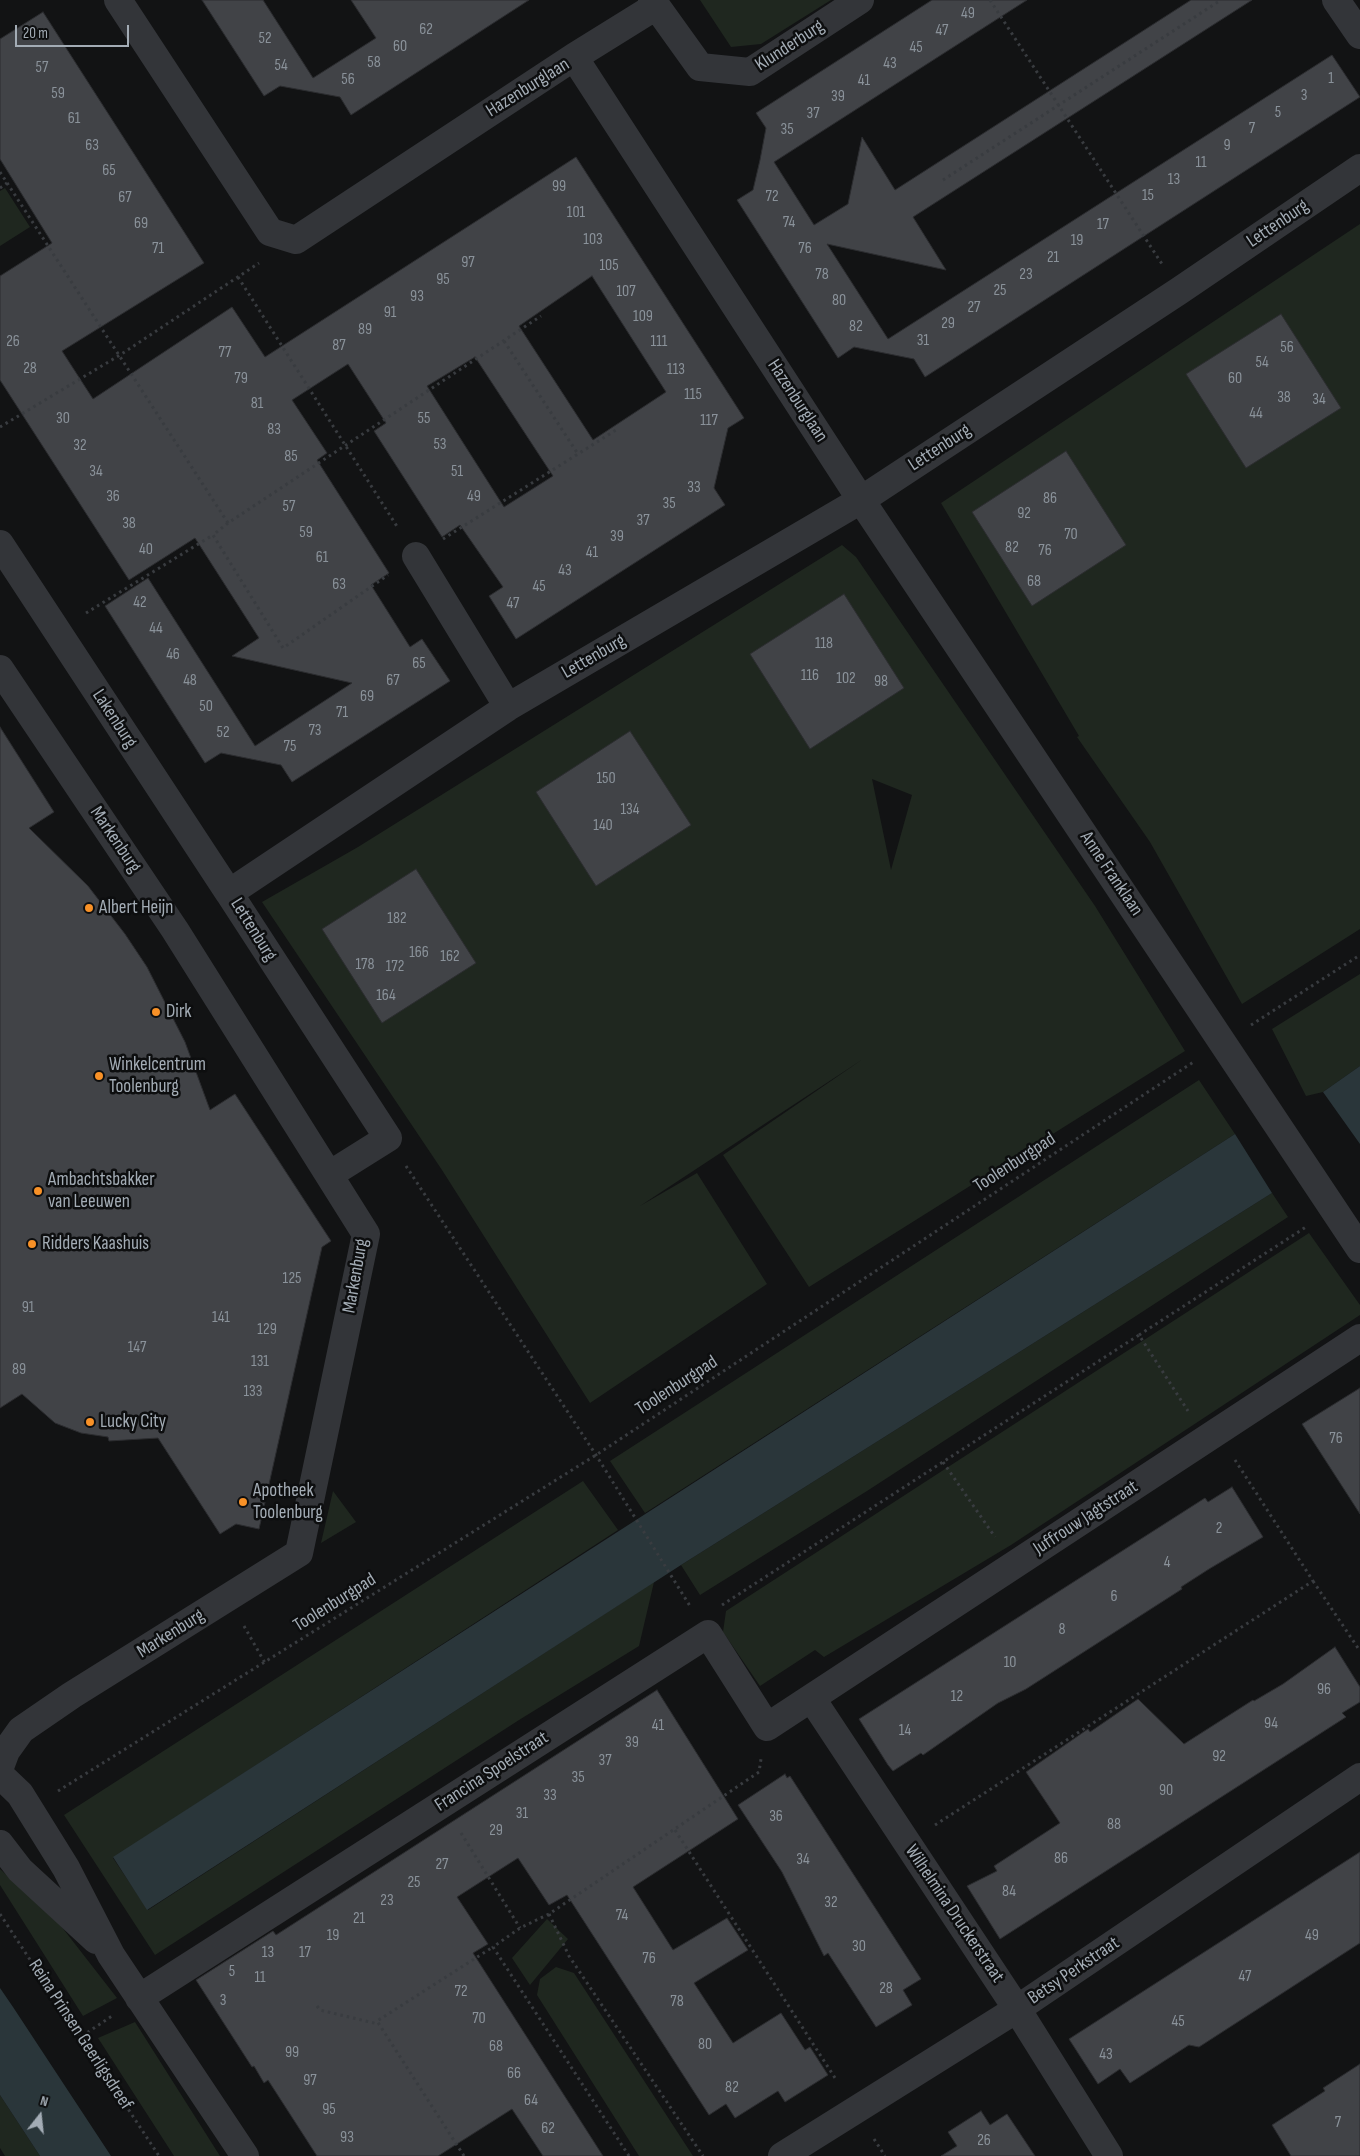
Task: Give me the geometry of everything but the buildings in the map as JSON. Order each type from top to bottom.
[{"type":"street","points":[[118,0],[270,232],[296,240]]},
{"type":"street","name":"Klunderburg","points":[[574,57],[654,3],[700,67],[750,72],[860,0]]},
{"type":"street","points":[[1336,0],[1360,35]]},
{"type":"street","name":"Hazenburglaan","points":[[296,240],[574,57],[861,500]]},
{"type":"street","name":"Lettenburg","points":[[388,1138],[229,893],[508,707],[861,500],[1179,291],[1360,168]]},
{"type":"street","name":"Anne Franklaan","points":[[861,500],[1224,1042],[1360,1249]]},
{"type":"street","name":"Lakenburg","points":[[0,544],[229,893]]},
{"type":"street","points":[[416,556],[508,707]]},
{"type":"street","name":"Markenburg","points":[[0,669],[175,930],[366,1234],[299,1553],[80,1690],[21,1730],[6,1751],[0,1767]]},
{"type":"street","points":[[329,1175],[388,1138]]},
{"type":"street","name":"Juffrouw Jagtstraat","points":[[812,1699],[1360,1338]]},
{"type":"street","points":[[708,1634],[766,1727],[812,1699]]},
{"type":"street","name":"Francina Spoelstraat","points":[[139,1998],[708,1634]]},
{"type":"street","name":"Wilhelmina Druckerstraat","points":[[812,1699],[1017,2009],[1109,2156]]},
{"type":"street","points":[[0,1774],[20,1794],[66,1868],[111,1955],[245,2156]]},
{"type":"street","name":"Betsy Perkstraat","points":[[782,2156],[1017,2009],[1360,1777]]},
{"type":"street","points":[[0,1844],[20,1870],[111,1955]]},
{"type":"path","points":[[990,0],[1179,291]]},
{"type":"path","points":[[943,180],[1222,0]]},
{"type":"path","points":[[0,172],[228,522],[345,443],[541,316]]},
{"type":"path","points":[[0,188],[7,183]]},
{"type":"path","points":[[0,427],[120,354],[296,240]]},
{"type":"path","points":[[238,277],[416,556]]},
{"type":"path","points":[[504,340],[578,454]]},
{"type":"path","points":[[56,631],[214,535]]},
{"type":"path","name":"Toolenburgpad","points":[[29,1809],[596,1455],[1224,1042],[1360,955]]},
{"type":"path","points":[[388,1138],[596,1455],[682,1593]]},
{"type":"path","points":[[708,1634],[719,1607],[1334,1209]]},
{"type":"path","points":[[1138,1335],[1211,1435],[1360,1651]]},
{"type":"path","points":[[943,1462],[1014,1565]]},
{"type":"path","points":[[907,1843],[1313,1581]]},
{"type":"path","points":[[228,1599],[265,1663]]},
{"type":"path","points":[[378,2024],[377,2021],[494,1947],[520,1928],[549,1914],[759,1772],[766,1727]]},
{"type":"path","points":[[443,1803],[520,1928]]},
{"type":"path","points":[[675,1830],[856,2110]]},
{"type":"path","name":"Reina Prinsen Geerligsdreef","points":[[0,1914],[159,2156]]},
{"type":"path","points":[[549,1914],[569,1956],[703,2156]]},
{"type":"path","points":[[494,1947],[630,2156]]},
{"type":"path","points":[[316,2006],[320,2010],[378,2024],[464,2156]]},
{"type":"shaded area","points":[[700,0],[831,0],[761,44],[731,47]]},
{"type":"shaded area","points":[[5,188],[30,227],[0,246],[0,191]]},
{"type":"shaded area","points":[[1360,224],[1360,929],[1242,1004],[1150,842],[1077,737],[1079,736],[941,503]]},
{"type":"shaded area","points":[[842,545],[856,557],[1095,906],[1185,1051],[809,1287],[723,1155],[863,1059],[640,1206],[697,1173],[767,1284],[590,1403],[442,1170],[262,902],[358,847]],"holes":[[[872,779],[912,795],[891,870]]]},
{"type":"shaded area","points":[[1360,974],[1360,1066],[1323,1092],[1306,1096],[1272,1029]]},
{"type":"shaded area","points":[[1360,1066],[1360,1144],[1323,1092]]},
{"type":"shaded area","points":[[1199,1080],[1235,1134],[645,1513],[610,1461]]},
{"type":"shaded area","points":[[1235,1134],[1272,1193],[681,1565],[147,1910],[113,1857]]},
{"type":"shaded area","points":[[1272,1193],[1288,1217],[867,1491],[700,1595],[681,1565]]},
{"type":"shaded area","points":[[1309,1233],[1360,1305],[1360,1315],[1011,1545],[824,1657],[815,1650],[760,1686],[723,1632],[726,1611]]},
{"type":"shaded area","points":[[583,1481],[618,1530],[113,1858],[148,1910],[654,1582],[639,1646],[519,1720],[155,1955],[64,1815]]},
{"type":"shaded area","points":[[333,1491],[356,1522],[321,1543]]},
{"type":"shaded area","points":[[0,1869],[61,1926],[117,1998],[83,2016],[0,1885]]},
{"type":"shaded area","points":[[547,1919],[568,1939],[530,1985],[512,1958]]},
{"type":"shaded area","points":[[556,1967],[574,1973],[693,2156],[639,2156],[537,1995],[540,1979]]},
{"type":"shaded area","points":[[0,1988],[111,2156],[40,2156],[0,2095]]},
{"type":"shaded area","points":[[135,2022],[220,2156],[174,2156],[98,2038]]},
{"type":"shaded area","points":[[0,2095],[40,2156],[5,2156],[0,2148]]},
{"type":"place","name":"Albert Heijn","points":[[89,908]]},
{"type":"place","name":"Dirk","points":[[156,1012]]},
{"type":"place","name":"Winkelcentrum Toolenburg","points":[[99,1076]]},
{"type":"place","name":"Ambachtsbakker van Leeuwen","points":[[38,1191]]},
{"type":"place","name":"Ridders Kaashuis","points":[[32,1244]]},
{"type":"place","name":"Lucky City","points":[[90,1422]]},
{"type":"place","name":"Apotheek Toolenburg","points":[[243,1502]]}]
